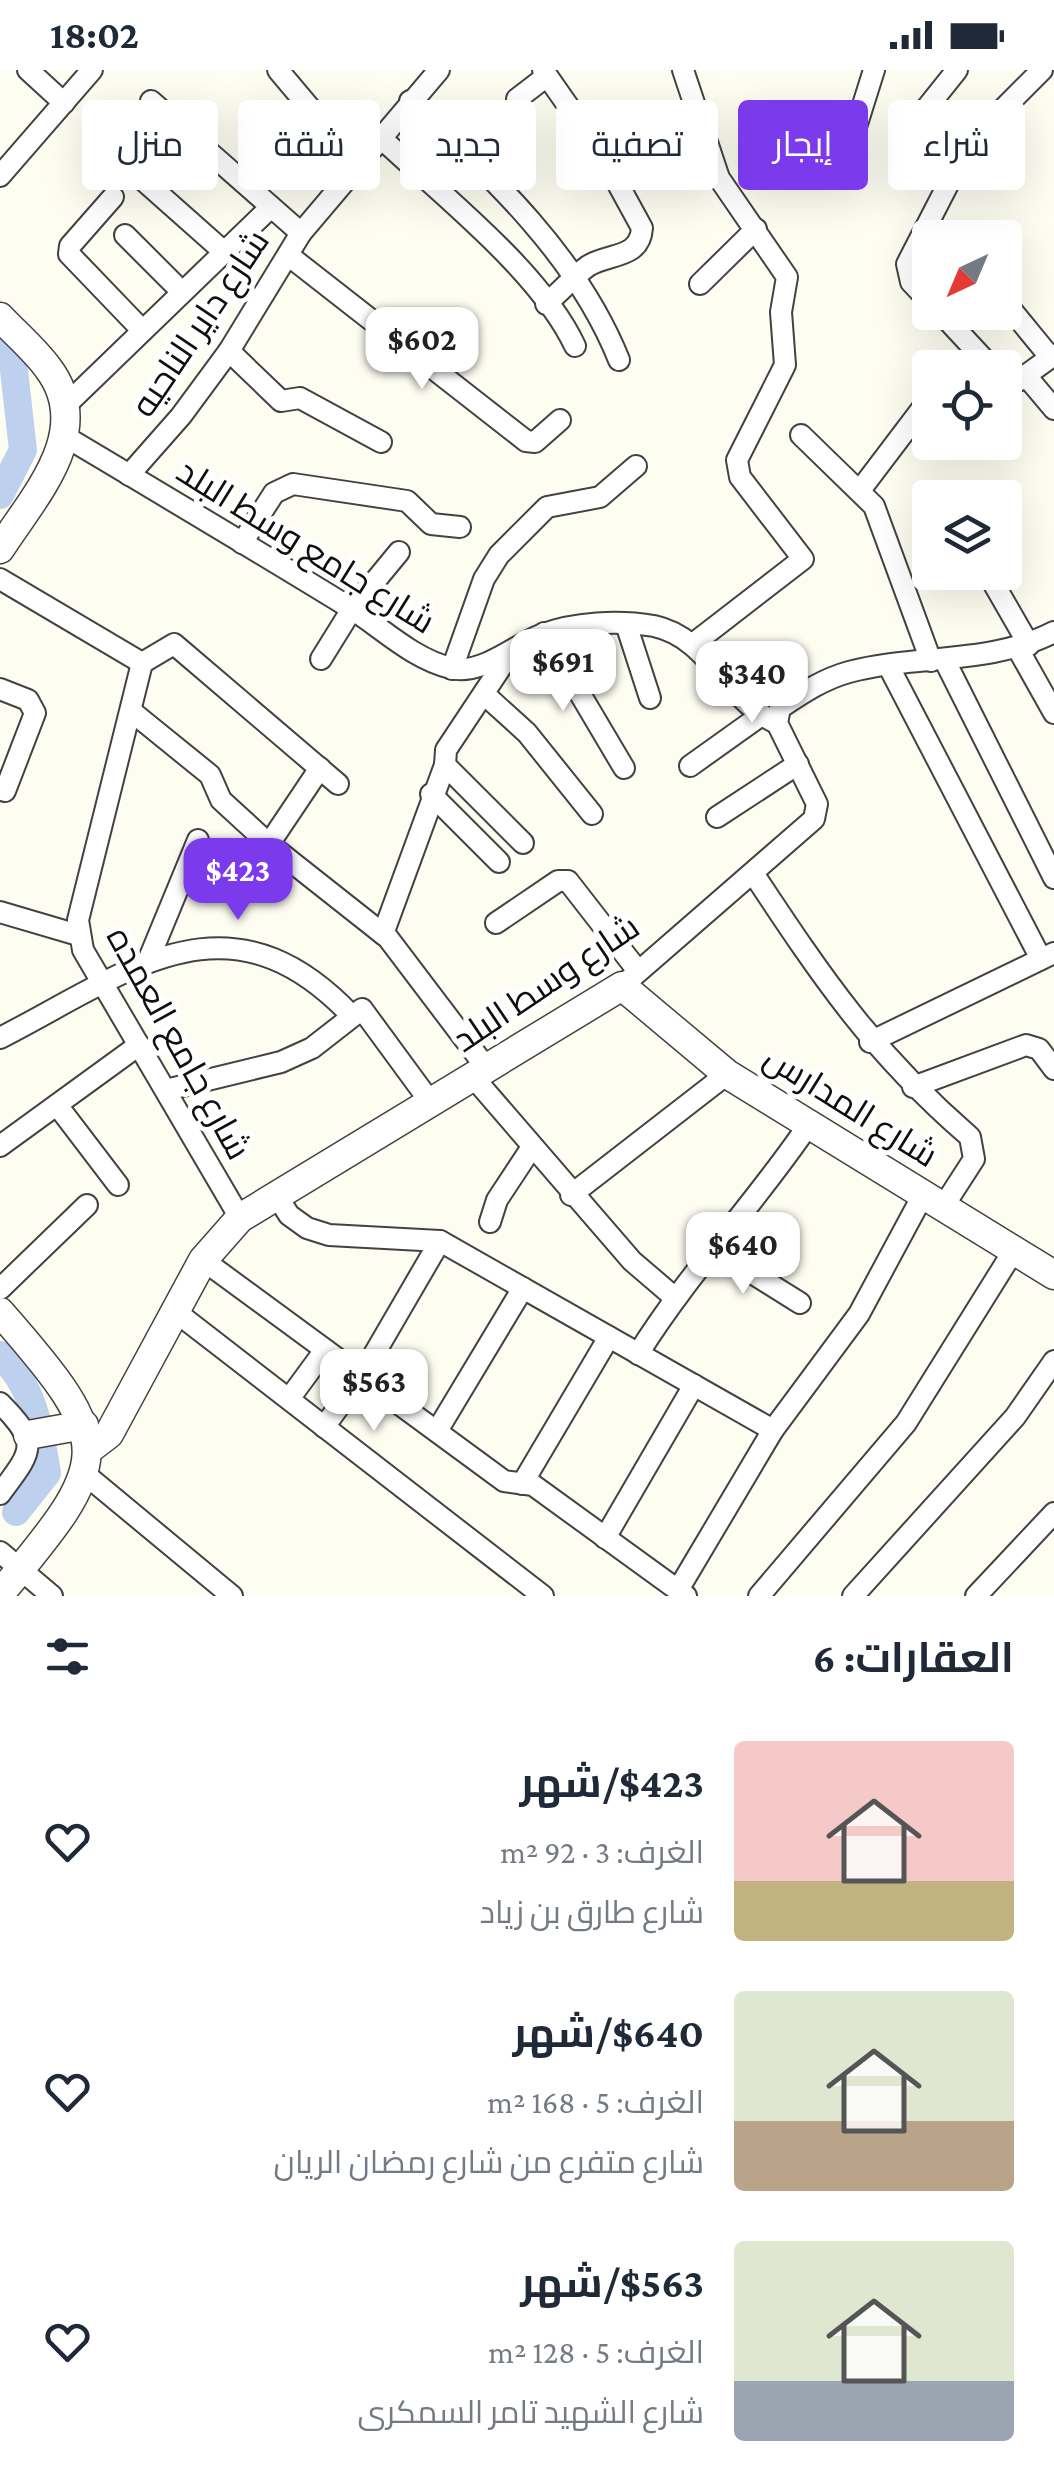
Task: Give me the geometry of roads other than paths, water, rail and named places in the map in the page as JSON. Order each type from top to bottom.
[{"type":"street","points":[[28,70],[64,103]]},
{"type":"street","points":[[4,164],[92,70]]},
{"type":"street","points":[[278,70],[303,100]]},
{"type":"street","points":[[683,70],[719,178],[787,277],[781,312],[786,355],[738,452],[738,471],[803,559],[693,644]]},
{"type":"street","points":[[865,100],[874,70]]},
{"type":"street","points":[[933,100],[957,70]]},
{"type":"street","points":[[930,220],[957,167],[1004,107],[1042,70]]},
{"type":"street","points":[[517,99],[545,73],[600,153],[642,228],[641,238],[632,250],[589,266],[546,304]]},
{"type":"street","name":"شارع داير الناحيه","points":[[411,100],[428,74]]},
{"type":"street","name":"شارع داير الناحيه","points":[[380,136],[400,113]]},
{"type":"street","points":[[380,136],[506,255],[575,346]]},
{"type":"street","points":[[218,159],[301,233]]},
{"type":"street","points":[[154,190],[223,252]]},
{"type":"street","name":"شارع داير الناحيه","points":[[130,474],[182,416],[228,351],[301,233],[335,190]]},
{"type":"street","points":[[501,190],[575,278],[602,317],[619,360]]},
{"type":"street","points":[[113,196],[70,246],[69,254],[141,329]]},
{"type":"street","points":[[66,404],[271,206]]},
{"type":"street","points":[[700,284],[756,229]]},
{"type":"street","points":[[126,235],[181,292]]},
{"type":"street","points":[[912,254],[907,264],[912,284]]},
{"type":"street","points":[[288,255],[526,441],[533,443],[560,420]]},
{"type":"street","points":[[0,317],[50,370],[66,404],[66,436],[54,465],[0,549]]},
{"type":"street","points":[[1022,322],[1052,356],[1022,377]]},
{"type":"street","points":[[957,330],[975,350]]},
{"type":"street","points":[[228,351],[282,401],[300,398],[381,442]]},
{"type":"street","points":[[1027,377],[1054,409]]},
{"type":"street","points":[[861,489],[912,422]]},
{"type":"street","points":[[801,435],[861,489],[881,522],[938,660],[1054,878]]},
{"type":"street","name":"شارع جامع وسط البلد","points":[[66,436],[352,609],[425,658],[452,669],[479,667],[544,633],[576,625],[656,626],[693,644],[769,719]]},
{"type":"street","points":[[452,669],[484,579],[499,556],[546,507],[600,498],[636,466]]},
{"type":"street","points":[[242,543],[274,493],[293,484],[407,501],[432,524],[460,527]]},
{"type":"street","points":[[321,659],[352,609],[399,552]]},
{"type":"street","points":[[0,578],[142,663],[154,660],[174,644],[338,784]]},
{"type":"street","points":[[996,590],[1054,712]]},
{"type":"street","points":[[626,624],[650,698]]},
{"type":"street","points":[[690,766],[769,719],[810,688],[846,673],[1023,647],[1054,632]]},
{"type":"street","points":[[544,633],[624,768]]},
{"type":"street","points":[[382,934],[444,765],[446,750],[515,646]]},
{"type":"street","name":"شارع جامع العمده","points":[[142,663],[78,920],[78,935],[240,1218]]},
{"type":"street","points":[[870,1042],[1047,956],[888,665]]},
{"type":"street","points":[[0,689],[28,700],[34,713],[6,791]]},
{"type":"street","points":[[484,694],[527,734],[592,814]]},
{"type":"street","points":[[130,711],[210,775],[221,800],[269,844],[382,934],[414,966],[532,1147],[632,1261],[674,1297]]},
{"type":"street","name":"شارع وسط البلد","points":[[0,1594],[10,1561],[73,1503],[86,1450],[109,1434],[203,1260],[240,1218],[481,1074],[630,978],[814,819],[817,804],[798,764],[769,719]]},
{"type":"street","points":[[716,817],[798,764]]},
{"type":"street","points":[[444,765],[523,843]]},
{"type":"street","points":[[269,844],[320,768]]},
{"type":"street","points":[[431,794],[499,862]]},
{"type":"street","points":[[148,961],[198,840]]},
{"type":"street","points":[[203,1260],[504,1481],[533,1486],[682,1593],[774,1430],[859,1314],[933,1201],[974,1159],[970,1136],[913,1087],[870,1042],[822,978],[754,873]]},
{"type":"street","points":[[496,922],[558,881],[568,880],[630,978]]},
{"type":"street","points":[[0,912],[78,935]]},
{"type":"street","points":[[4,1030],[148,961],[191,948],[251,952],[280,960],[319,982],[350,1014]]},
{"type":"street","name":"شارع المدارس","points":[[630,978],[727,1074],[1054,1275]]},
{"type":"street","points":[[166,1090],[281,1062],[312,1048],[350,1014],[367,1012],[431,1103]]},
{"type":"street","name":"شارع المدارس","points":[[913,1087],[1026,1044],[1039,1050],[1054,1070]]},
{"type":"street","points":[[0,1146],[139,1045]]},
{"type":"street","points":[[571,1194],[727,1074]]},
{"type":"street","points":[[57,1105],[118,1185]]},
{"type":"street","points":[[638,1354],[674,1297],[770,1182],[809,1124]]},
{"type":"street","points":[[490,1222],[497,1200],[532,1147]]},
{"type":"street","points":[[277,1196],[289,1215],[308,1228],[329,1235],[440,1242],[774,1430]]},
{"type":"street","points":[[0,1289],[88,1205]]},
{"type":"street","points":[[324,1427],[362,1376],[440,1242]]},
{"type":"street","points":[[712,1248],[800,1302]]},
{"type":"street","points":[[758,1596],[906,1423],[1014,1250]]},
{"type":"street","points":[[437,1432],[523,1288]]},
{"type":"street","points":[[0,1312],[50,1370],[86,1450],[232,1596]]},
{"type":"street","points":[[176,1312],[543,1596]]},
{"type":"street","points":[[522,1484],[609,1337]]},
{"type":"street","points":[[289,1399],[325,1350]]},
{"type":"street","points":[[854,1596],[1015,1418],[1054,1361]]},
{"type":"street","points":[[606,1538],[694,1385]]},
{"type":"street","points":[[0,1403],[28,1435],[86,1450]]},
{"type":"street","points":[[0,1494],[28,1454],[28,1435]]},
{"type":"street","points":[[976,1596],[1054,1513]]},
{"type":"street","points":[[10,1561],[52,1596]]},
{"type":"waterway","points":[[0,336],[12,353],[23,450],[0,495]]},
{"type":"waterway","points":[[0,1355],[28,1395],[47,1473],[16,1512]]}]
